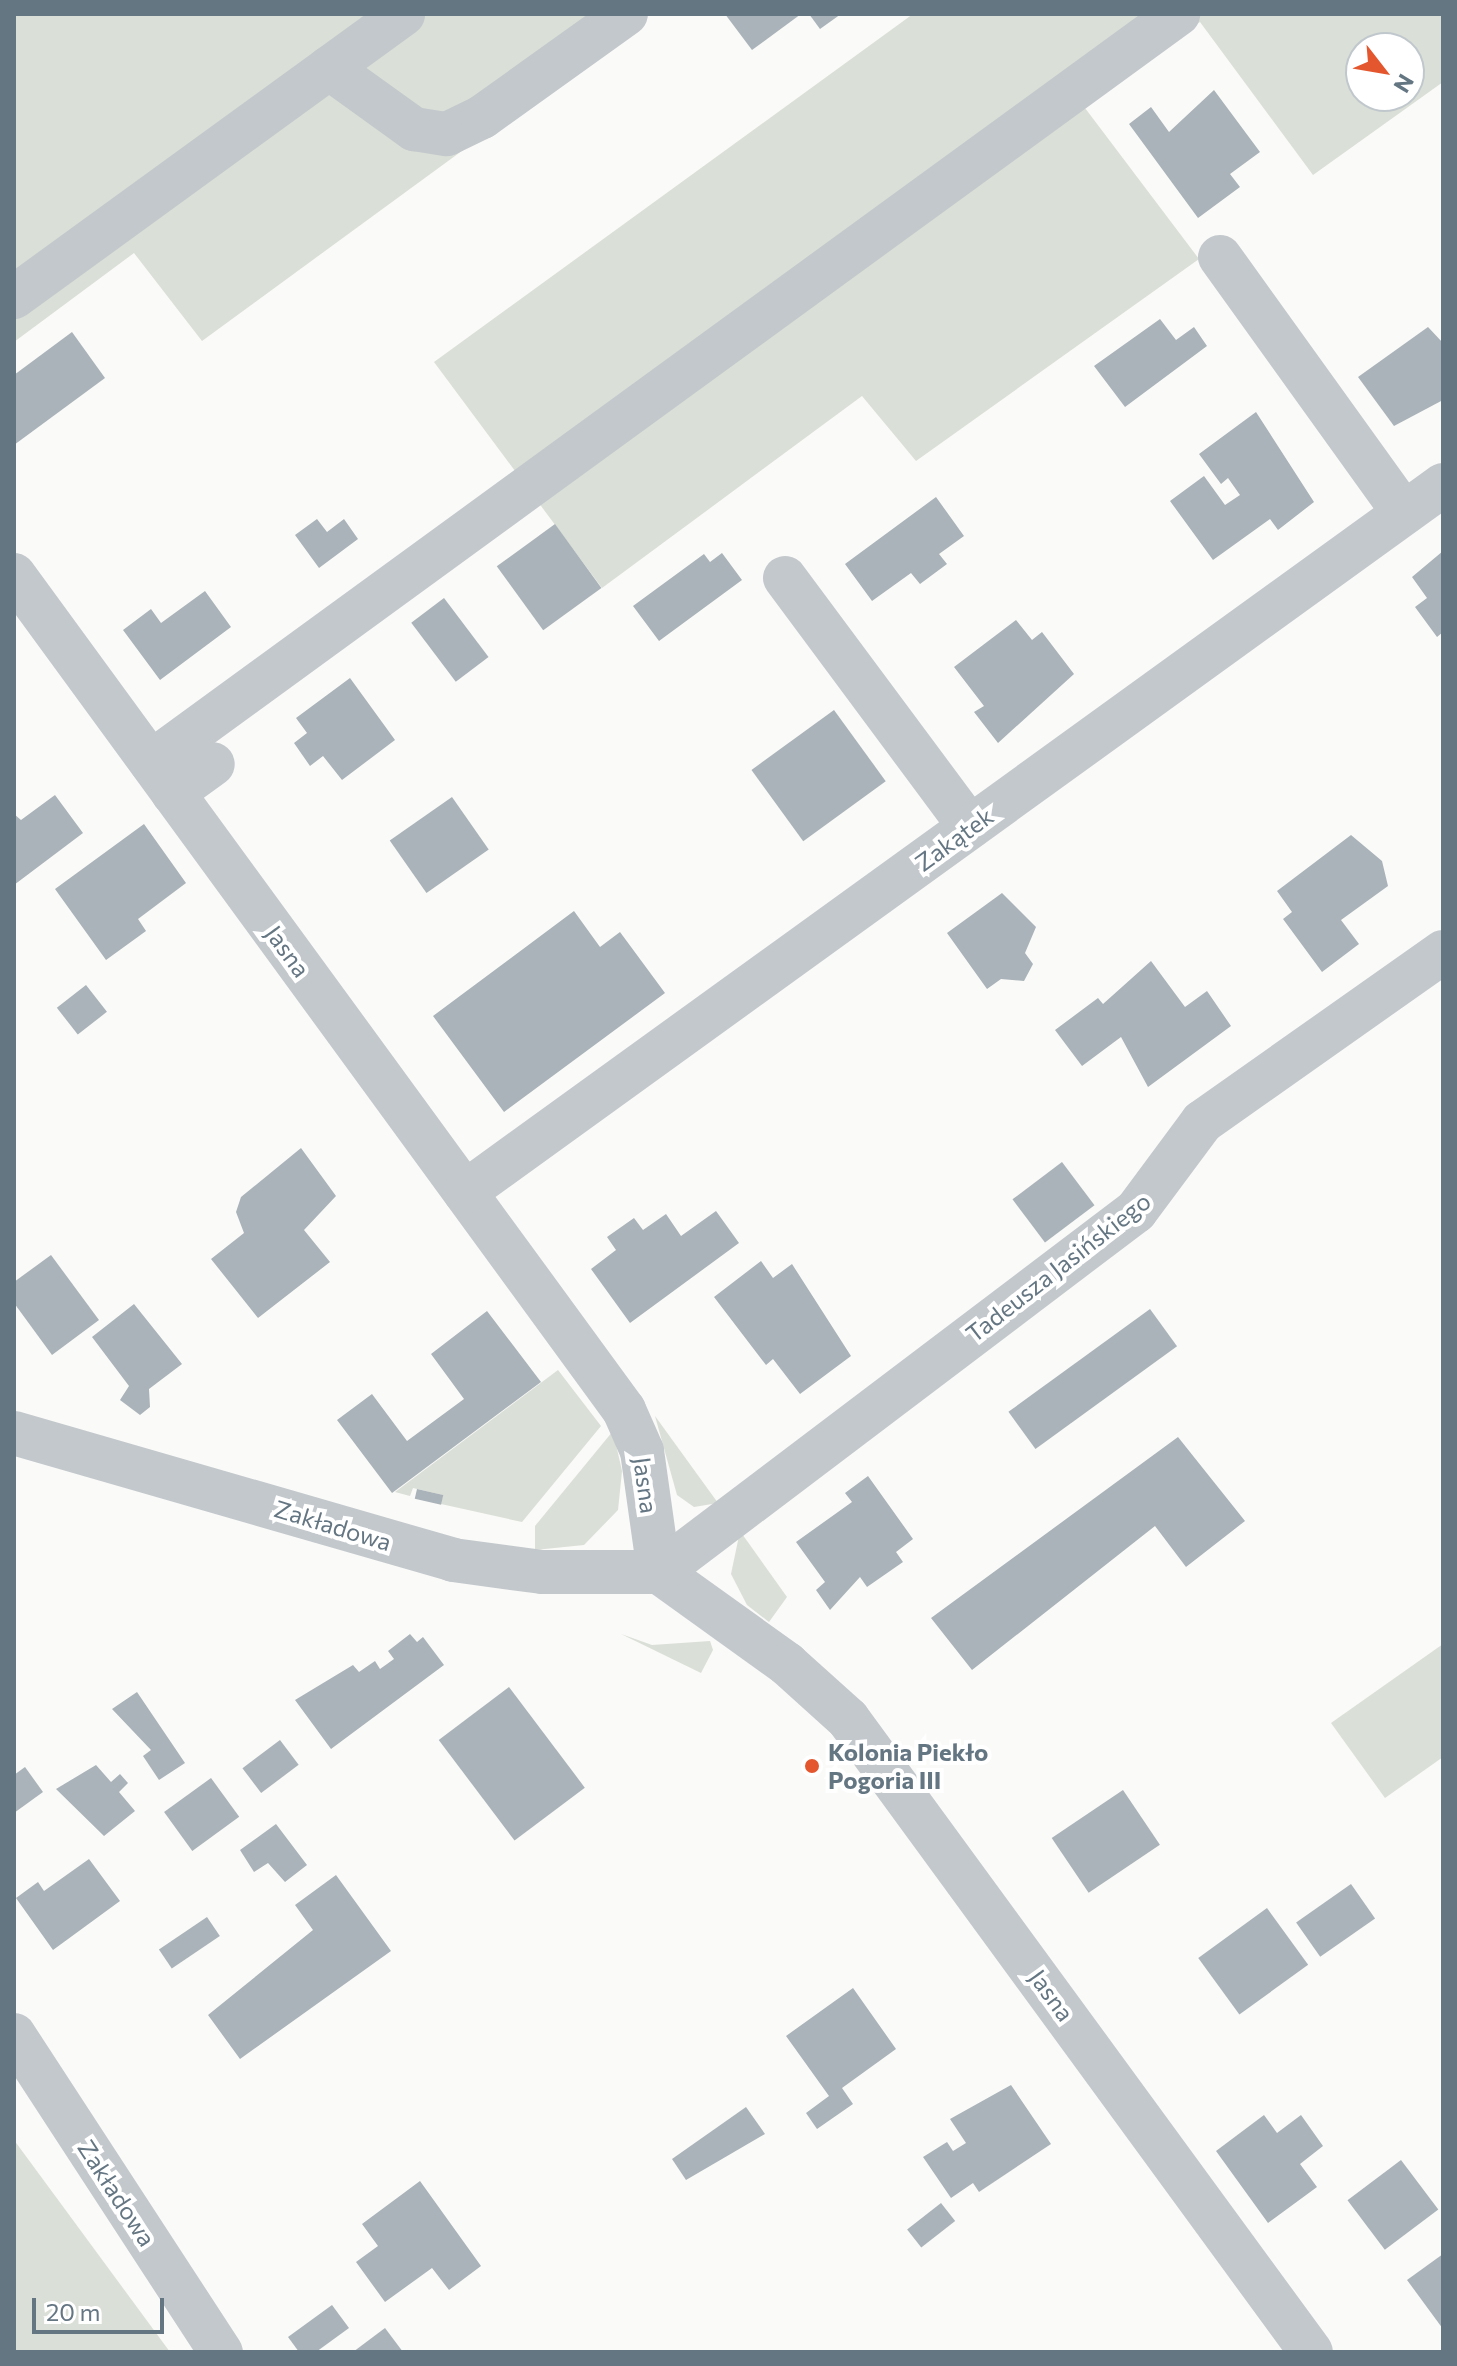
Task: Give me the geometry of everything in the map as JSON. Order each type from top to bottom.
[{"type":"street","points":[[14,297],[403,14]]},
{"type":"street","points":[[329,68],[414,129],[447,134],[482,117],[626,14]]},
{"type":"street","points":[[162,778],[1178,14]]},
{"type":"street","points":[[1220,257],[1404,513]]},
{"type":"street","name":"Zakątek","points":[[465,1192],[1443,485]]},
{"type":"street","points":[[785,578],[970,827]]},
{"type":"street","name":"Jasna","points":[[16,582],[465,1192],[632,1425],[659,1572],[799,1673],[848,1719],[1311,2352]]},
{"type":"street","points":[[162,778],[213,764]]},
{"type":"street","name":"Tadeusza Jasińskiego","points":[[659,1572],[1136,1211],[1202,1122],[1443,952]]},
{"type":"street","name":"Zakładowa","points":[[14,1433],[453,1560],[542,1572],[659,1572]]},
{"type":"street","name":"Zakładowa","points":[[14,2035],[221,2352]]},
{"type":"shaded area","points":[[14,14],[649,14],[202,341],[134,253],[14,342]]},
{"type":"shaded area","points":[[913,14],[1443,14],[1443,82],[1425,95],[1425,32],[1345,32],[1345,112],[1401,112],[1313,175],[1200,22],[1085,108],[1199,259],[916,461],[862,396],[602,588],[434,362]]},
{"type":"shaded area","points":[[558,1370],[601,1426],[522,1522],[441,1504],[443,1495],[413,1488],[410,1496],[395,1492]]},
{"type":"shaded area","points":[[655,1416],[718,1503],[694,1507],[677,1495]]},
{"type":"shaded area","points":[[613,1431],[622,1471],[618,1510],[584,1545],[535,1550],[535,1526]]},
{"type":"shaded area","points":[[740,1531],[787,1597],[769,1622],[747,1605],[731,1574]]},
{"type":"shaded area","points":[[621,1634],[652,1645],[710,1641],[713,1650],[701,1673]]},
{"type":"shaded area","points":[[1443,1644],[1443,1757],[1385,1798],[1331,1723]]},
{"type":"shaded area","points":[[14,2140],[170,2352],[14,2352]]},
{"type":"building","points":[[725,14],[801,14],[752,50]]},
{"type":"building","points":[[809,14],[841,14],[820,29]]},
{"type":"building","points":[[1214,90],[1260,152],[1230,174],[1240,187],[1198,218],[1129,124],[1151,107],[1169,132]]},
{"type":"building","points":[[1160,319],[1176,340],[1194,327],[1207,346],[1125,407],[1094,366]]},
{"type":"building","points":[[1428,327],[1443,343],[1443,400],[1394,426],[1358,377]]},
{"type":"building","points":[[72,332],[105,378],[14,445],[14,375]]},
{"type":"building","points":[[1256,412],[1314,502],[1278,530],[1270,519],[1213,560],[1170,501],[1204,476],[1225,505],[1240,495],[1228,478],[1221,484],[1199,454]]},
{"type":"building","points":[[936,497],[964,536],[939,554],[947,564],[920,584],[911,573],[872,601],[845,564]]},
{"type":"building","points":[[317,519],[327,532],[344,519],[358,539],[319,568],[295,535]]},
{"type":"building","points":[[555,524],[601,588],[543,630],[497,566]]},
{"type":"building","points":[[1443,551],[1443,632],[1437,637],[1415,607],[1427,598],[1412,577]]},
{"type":"building","points":[[722,553],[742,580],[659,641],[633,606],[704,554],[710,562]]},
{"type":"building","points":[[205,591],[231,627],[160,680],[123,630],[151,609],[161,623]]},
{"type":"building","points":[[444,598],[489,657],[456,682],[411,623]]},
{"type":"building","points":[[1016,620],[1032,640],[1042,632],[1074,674],[998,743],[974,712],[984,706],[954,667]]},
{"type":"building","points":[[350,678],[395,740],[342,780],[323,756],[310,766],[294,743],[307,733],[296,718]]},
{"type":"building","points":[[834,710],[886,781],[803,841],[751,770]]},
{"type":"building","points":[[55,795],[83,833],[14,885],[14,814],[21,820]]},
{"type":"building","points":[[452,797],[489,849],[426,893],[390,841]]},
{"type":"building","points":[[144,824],[186,883],[138,919],[146,931],[106,960],[55,889]]},
{"type":"building","points":[[1351,835],[1382,861],[1388,886],[1341,920],[1359,944],[1322,972],[1283,919],[1292,912],[1277,891]]},
{"type":"building","points":[[1002,893],[1036,927],[1025,953],[1033,964],[1024,981],[1001,979],[987,989],[947,933]]},
{"type":"building","points":[[574,911],[600,947],[620,932],[665,993],[504,1112],[433,1016]]},
{"type":"building","points":[[1151,961],[1185,1007],[1207,991],[1231,1026],[1148,1087],[1121,1037],[1082,1066],[1055,1030],[1098,998],[1103,1004]]},
{"type":"building","points":[[86,985],[107,1012],[78,1035],[57,1008]]},
{"type":"building","points":[[301,1148],[336,1196],[304,1230],[330,1262],[258,1318],[211,1259],[244,1233],[236,1212],[241,1197]]},
{"type":"building","points":[[1062,1162],[1094,1205],[1045,1242],[1012,1199]]},
{"type":"building","points":[[716,1211],[739,1243],[630,1323],[591,1269],[616,1250],[607,1237],[634,1218],[643,1230],[666,1214],[681,1236]]},
{"type":"building","points":[[51,1255],[99,1320],[52,1355],[14,1303],[14,1282]]},
{"type":"building","points":[[761,1261],[773,1278],[792,1264],[851,1356],[800,1394],[773,1359],[766,1365],[714,1297]]},
{"type":"building","points":[[134,1304],[182,1364],[149,1389],[150,1407],[140,1415],[120,1400],[129,1386],[92,1337]]},
{"type":"building","points":[[1150,1309],[1177,1346],[1035,1449],[1008,1412]]},
{"type":"building","points":[[487,1311],[541,1382],[392,1493],[337,1420],[372,1394],[407,1441],[464,1399],[431,1354]]},
{"type":"building","points":[[1178,1437],[1245,1521],[1186,1567],[1155,1526],[972,1670],[931,1618]]},
{"type":"building","points":[[868,1476],[913,1539],[896,1552],[903,1562],[867,1587],[860,1577],[830,1610],[816,1590],[825,1582],[796,1542],[852,1502],[845,1493]]},
{"type":"building","points":[[417,1489],[443,1495],[441,1505],[415,1499]]},
{"type":"building","points":[[410,1634],[417,1642],[423,1637],[444,1665],[331,1749],[295,1700],[353,1665],[359,1672],[375,1661],[380,1669],[394,1659],[388,1651]]},
{"type":"building","points":[[509,1687],[585,1788],[515,1841],[439,1740]]},
{"type":"building","points":[[137,1692],[185,1763],[159,1780],[143,1756],[151,1750],[112,1709]]},
{"type":"building","points":[[280,1740],[299,1765],[261,1793],[242,1768]]},
{"type":"building","points":[[96,1765],[111,1782],[120,1774],[128,1783],[119,1792],[135,1811],[104,1836],[56,1789]]},
{"type":"building","points":[[25,1767],[43,1792],[14,1813],[14,1775]]},
{"type":"building","points":[[211,1778],[239,1817],[192,1851],[164,1812]]},
{"type":"building","points":[[1123,1790],[1160,1845],[1089,1893],[1052,1838]]},
{"type":"building","points":[[276,1824],[307,1865],[285,1882],[268,1863],[254,1872],[240,1850]]},
{"type":"building","points":[[89,1859],[120,1901],[53,1950],[16,1898],[38,1882],[44,1891]]},
{"type":"building","points":[[336,1875],[391,1951],[240,2059],[208,2015],[313,1930],[295,1905]]},
{"type":"building","points":[[1351,1884],[1375,1918],[1320,1957],[1296,1922]]},
{"type":"building","points":[[1267,1908],[1308,1965],[1239,2015],[1198,1958]]},
{"type":"building","points":[[207,1917],[220,1936],[172,1969],[159,1949]]},
{"type":"building","points":[[853,1988],[896,2049],[842,2088],[853,2104],[817,2129],[806,2113],[829,2096],[786,2036]]},
{"type":"building","points":[[1011,2085],[1051,2144],[979,2192],[973,2183],[951,2198],[923,2157],[947,2142],[953,2151],[966,2143],[950,2119]]},
{"type":"building","points":[[746,2107],[765,2134],[686,2180],[672,2159]]},
{"type":"building","points":[[1264,2115],[1277,2133],[1301,2115],[1323,2146],[1300,2164],[1317,2187],[1268,2223],[1216,2151]]},
{"type":"building","points":[[1401,2160],[1438,2210],[1385,2250],[1347,2200]]},
{"type":"building","points":[[420,2181],[481,2266],[449,2290],[432,2268],[385,2302],[356,2262],[378,2246],[362,2224]]},
{"type":"building","points":[[941,2203],[955,2221],[921,2248],[907,2229]]},
{"type":"building","points":[[1443,2254],[1443,2329],[1407,2280]]},
{"type":"building","points":[[332,2305],[349,2328],[316,2352],[299,2352],[288,2337]]},
{"type":"building","points":[[385,2328],[403,2352],[353,2352]]},
{"type":"place","name":"Kolonia Piekło Pogoria III","points":[[812,1766]]}]
